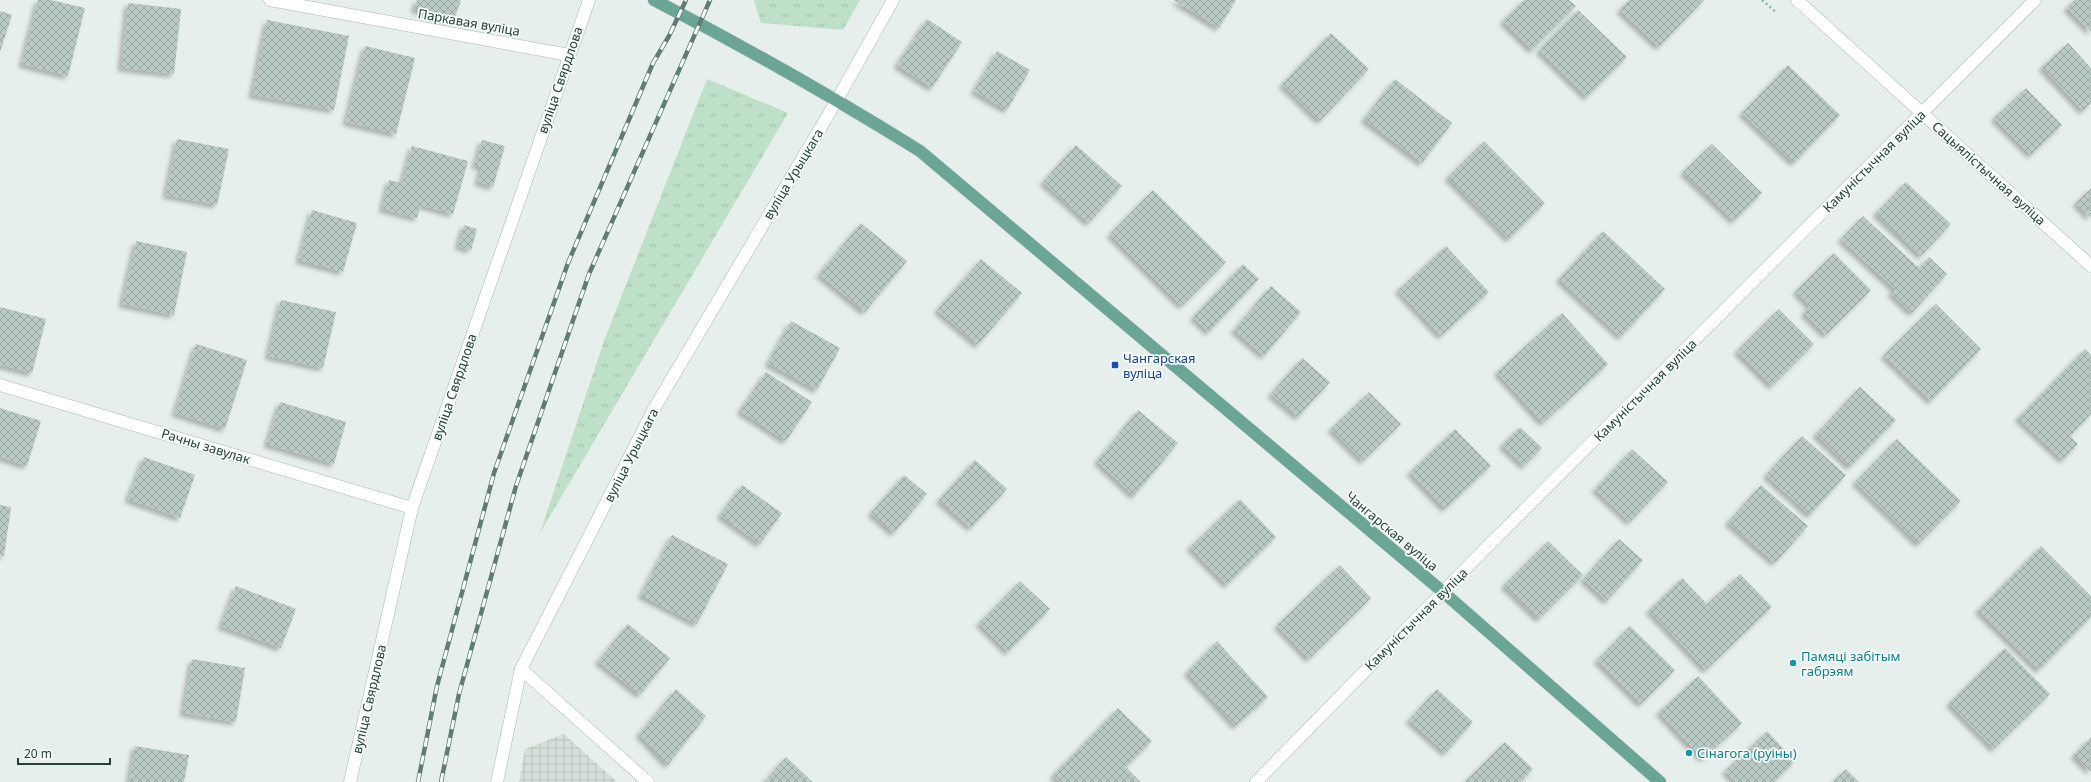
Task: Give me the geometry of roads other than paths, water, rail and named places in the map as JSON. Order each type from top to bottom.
[{"type":"main road","points":[[654,0],[727,37],[837,100]]},
{"type":"main road","name":"Чангарская вуліца","points":[[837,100],[920,152],[1443,592],[1660,782]]},
{"type":"street","name":"Паркавая вуліца","points":[[270,0],[569,55]]},
{"type":"street","name":"вуліца Свярдлова","points":[[350,782],[412,508],[589,0]]},
{"type":"street","points":[[837,100],[893,0]]},
{"type":"street","name":"Сацыялістычная вуліца","points":[[1797,0],[2091,266]]},
{"type":"street","name":"Камуністычная вуліца","points":[[1256,782],[1443,592],[2035,0]]},
{"type":"street","name":"вуліца Урыцкага","points":[[497,782],[521,669],[655,407],[837,100]]},
{"type":"street","name":"Рачны завулак","points":[[0,385],[412,508]]},
{"type":"street","points":[[521,669],[648,782]]},
{"type":"railway","points":[[418,782],[437,686],[494,473],[568,263],[653,63],[669,36],[686,0]]},
{"type":"railway","points":[[441,782],[459,694],[516,486],[589,274],[710,0]]},
{"type":"place","name":"Чангарская вуліца","points":[[1115,365]]},
{"type":"place","name":"Памяці забітым габрэям","points":[[1793,663]]},
{"type":"place","name":"Сінагога (руіны)","points":[[1689,753]]}]
